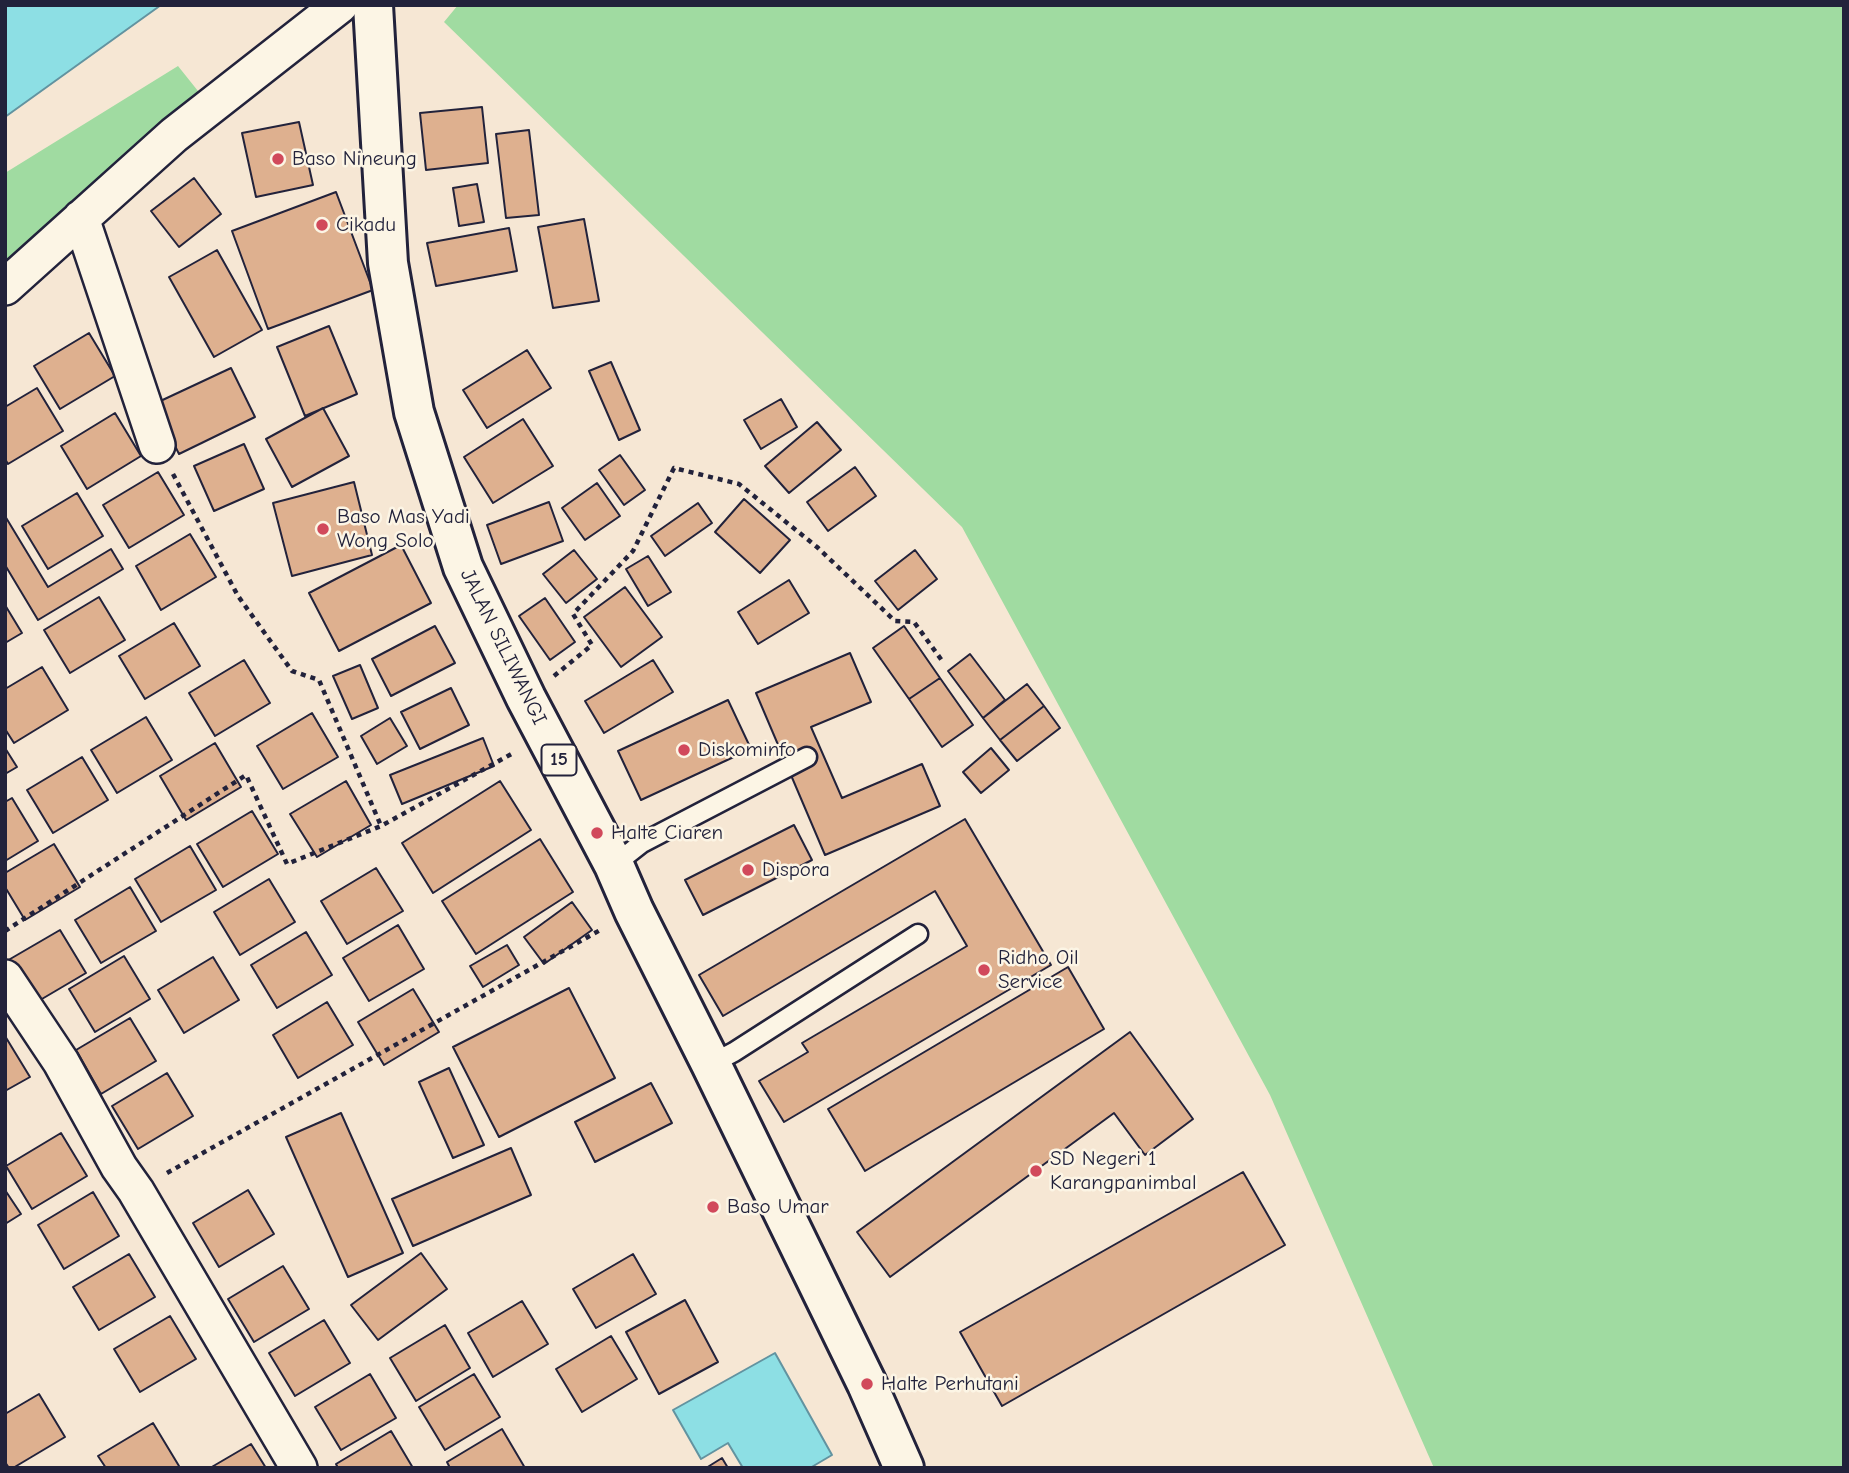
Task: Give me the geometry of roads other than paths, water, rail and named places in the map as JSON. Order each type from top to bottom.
[{"type":"highway","name":"JALAN SILIWANGI","points":[[373,5],[388,263],[414,412],[463,567],[526,698],[614,865],[634,911],[867,1384],[904,1468]]},
{"type":"street","points":[[5,287],[174,135],[340,5]]},
{"type":"street","points":[[81,218],[157,445]]},
{"type":"street","points":[[5,978],[61,1062],[119,1167],[299,1468]]},
{"type":"lane","points":[[614,865],[642,843],[807,757]]},
{"type":"lane","points":[[711,1064],[918,934]]},
{"type":"water","points":[[5,5],[161,5],[5,117]]},
{"type":"water","points":[[775,1353],[832,1455],[810,1468],[743,1468],[728,1443],[701,1459],[673,1410]]},
{"type":"place","name":"Baso Nineung","points":[[278,159]]},
{"type":"place","name":"Cikadu","points":[[322,225]]},
{"type":"place","name":"Baso Mas Yadi Wong Solo","points":[[323,529]]},
{"type":"place","name":"Diskominfo","points":[[684,750]]},
{"type":"place","name":"Halte Ciaren","points":[[597,833]]},
{"type":"place","name":"Dispora","points":[[748,870]]},
{"type":"place","name":"Ridho Oil Service","points":[[984,970]]},
{"type":"place","name":"SD Negeri 1 Karangpanimbal","points":[[1036,1171]]},
{"type":"place","name":"Baso Umar","points":[[713,1207]]},
{"type":"place","name":"Halte Perhutani","points":[[867,1384]]}]
